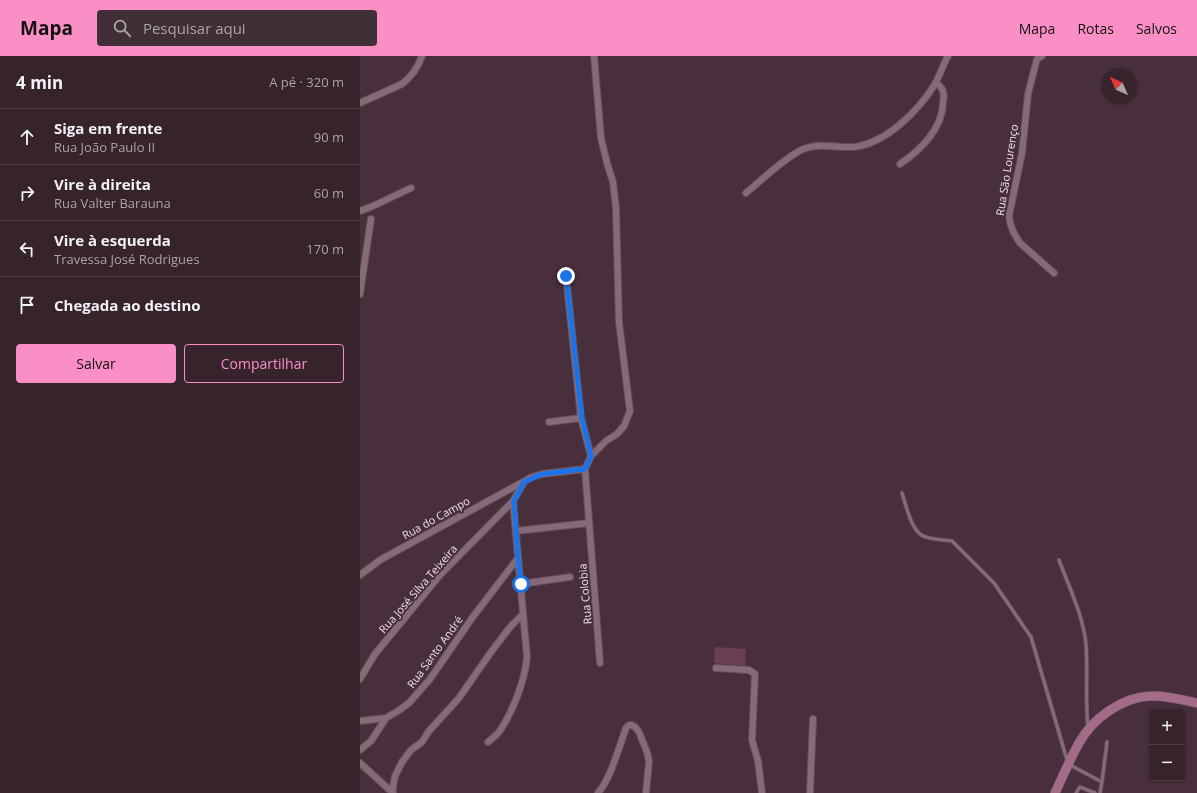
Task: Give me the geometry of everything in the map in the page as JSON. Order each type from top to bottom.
[{"type":"main road","points":[[1055,793],[1079,742],[1088,729],[1111,709],[1132,699],[1152,696],[1197,703]]},
{"type":"street","points":[[360,103],[402,84],[417,68],[422,56]]},
{"type":"street","points":[[585,469],[591,456],[606,441],[617,434],[624,426],[630,412],[619,322],[616,208],[613,182],[601,138],[594,56]]},
{"type":"street","points":[[746,193],[774,169],[802,150],[812,146],[853,147],[866,144],[893,129],[924,101],[936,82],[948,56]]},
{"type":"street","name":"Rua São Lourenço","points":[[1038,57],[1028,94],[1022,153],[1009,216],[1010,224],[1016,237],[1054,273]]},
{"type":"street","points":[[900,164],[913,156],[930,138],[943,111],[944,95],[942,89],[936,82]]},
{"type":"street","points":[[360,211],[411,188]]},
{"type":"street","points":[[360,294],[363,260],[371,219]]},
{"type":"street","points":[[566,276],[582,418],[591,456]]},
{"type":"street","points":[[549,422],[582,418]]},
{"type":"street","name":"Rua do Campo","points":[[360,575],[380,560],[524,482],[542,474],[585,469]]},
{"type":"street","name":"Rua Colobia","points":[[585,469],[600,663]]},
{"type":"street","points":[[488,742],[498,733],[509,716],[524,678],[526,668],[527,657],[514,501],[524,482]]},
{"type":"street","name":"Rua José Silva Teixeira","points":[[360,679],[375,654],[440,575],[514,501]]},
{"type":"street","points":[[516,531],[589,523]]},
{"type":"street","name":"Rua Santo André","points":[[360,750],[371,741],[386,718],[409,703],[430,679],[472,618],[518,558]]},
{"type":"street","points":[[521,584],[570,577]]},
{"type":"street","points":[[392,793],[395,776],[411,750],[422,742],[429,731],[459,698],[491,652],[511,626],[523,614]]},
{"type":"street","points":[[716,668],[749,670],[755,674],[752,740],[758,761],[762,793]]},
{"type":"street","points":[[360,721],[386,718]]},
{"type":"street","points":[[810,793],[813,719]]},
{"type":"street","points":[[598,793],[604,786],[626,728],[629,725],[635,727],[639,732],[647,752],[649,761],[646,793]]},
{"type":"street","points":[[360,763],[392,793]]},
{"type":"lane","points":[[902,493],[916,530],[922,536],[952,541],[994,583],[1028,632],[1031,637],[1069,764],[1102,782]]},
{"type":"lane","points":[[1059,560],[1082,623],[1086,644],[1086,713],[1088,729]]},
{"type":"lane","points":[[1100,793],[1107,742]]},
{"type":"lane","points":[[1076,793],[1080,787],[1095,793]]},
{"type":"shaded area","points":[[715,647],[746,649],[745,666],[714,663]]},
{"type":"route","points":[[521,584],[514,501],[524,482],[532,477],[542,474],[585,469],[591,456],[582,418],[566,276]]}]
